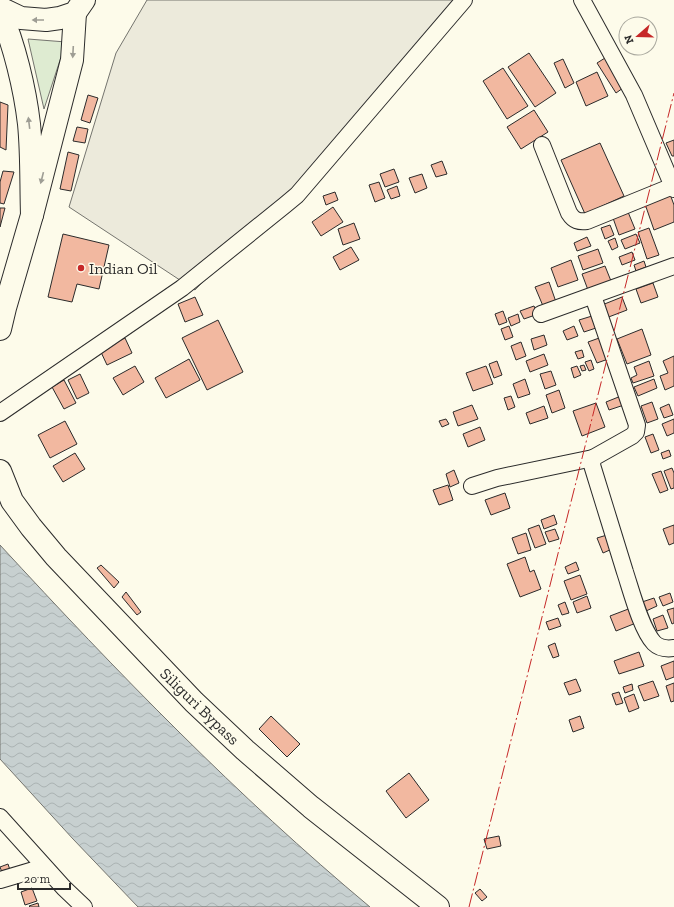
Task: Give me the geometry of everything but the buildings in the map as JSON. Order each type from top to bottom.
[{"type":"highway","points":[[0,8],[21,18],[33,20],[60,18],[79,7]]},
{"type":"highway","points":[[0,329],[32,215],[72,60],[79,7]]},
{"type":"highway","points":[[0,12],[6,24],[19,70],[29,123],[32,215]]},
{"type":"highway","name":"Siliguri Bypass","points":[[0,472],[12,501],[56,557],[194,702],[245,750],[311,807],[438,907]]},
{"type":"street","points":[[0,413],[182,288],[297,195],[464,0]]},
{"type":"street","points":[[542,145],[569,213],[572,219],[580,222],[587,221],[674,188],[634,95],[582,0]]},
{"type":"street","points":[[541,314],[674,266]]},
{"type":"street","points":[[472,486],[497,478],[593,458],[632,436],[637,428],[632,409],[593,296]]},
{"type":"street","points":[[593,458],[592,466],[602,499],[632,594],[646,631],[656,645],[669,649],[674,648]]},
{"type":"street","points":[[0,817],[44,867],[84,907]]},
{"type":"street","points":[[0,880],[44,867]]},
{"type":"green space","points":[[28,39],[66,42],[44,109]]},
{"type":"shaded area","points":[[147,0],[472,0],[195,290],[69,207],[116,53]]},
{"type":"water","points":[[0,545],[88,640],[179,732],[225,777],[321,865],[370,907],[138,907],[0,759]]},
{"type":"power","points":[[469,907],[674,93]]},
{"type":"place","name":"Indian Oil","points":[[81,268]]}]
